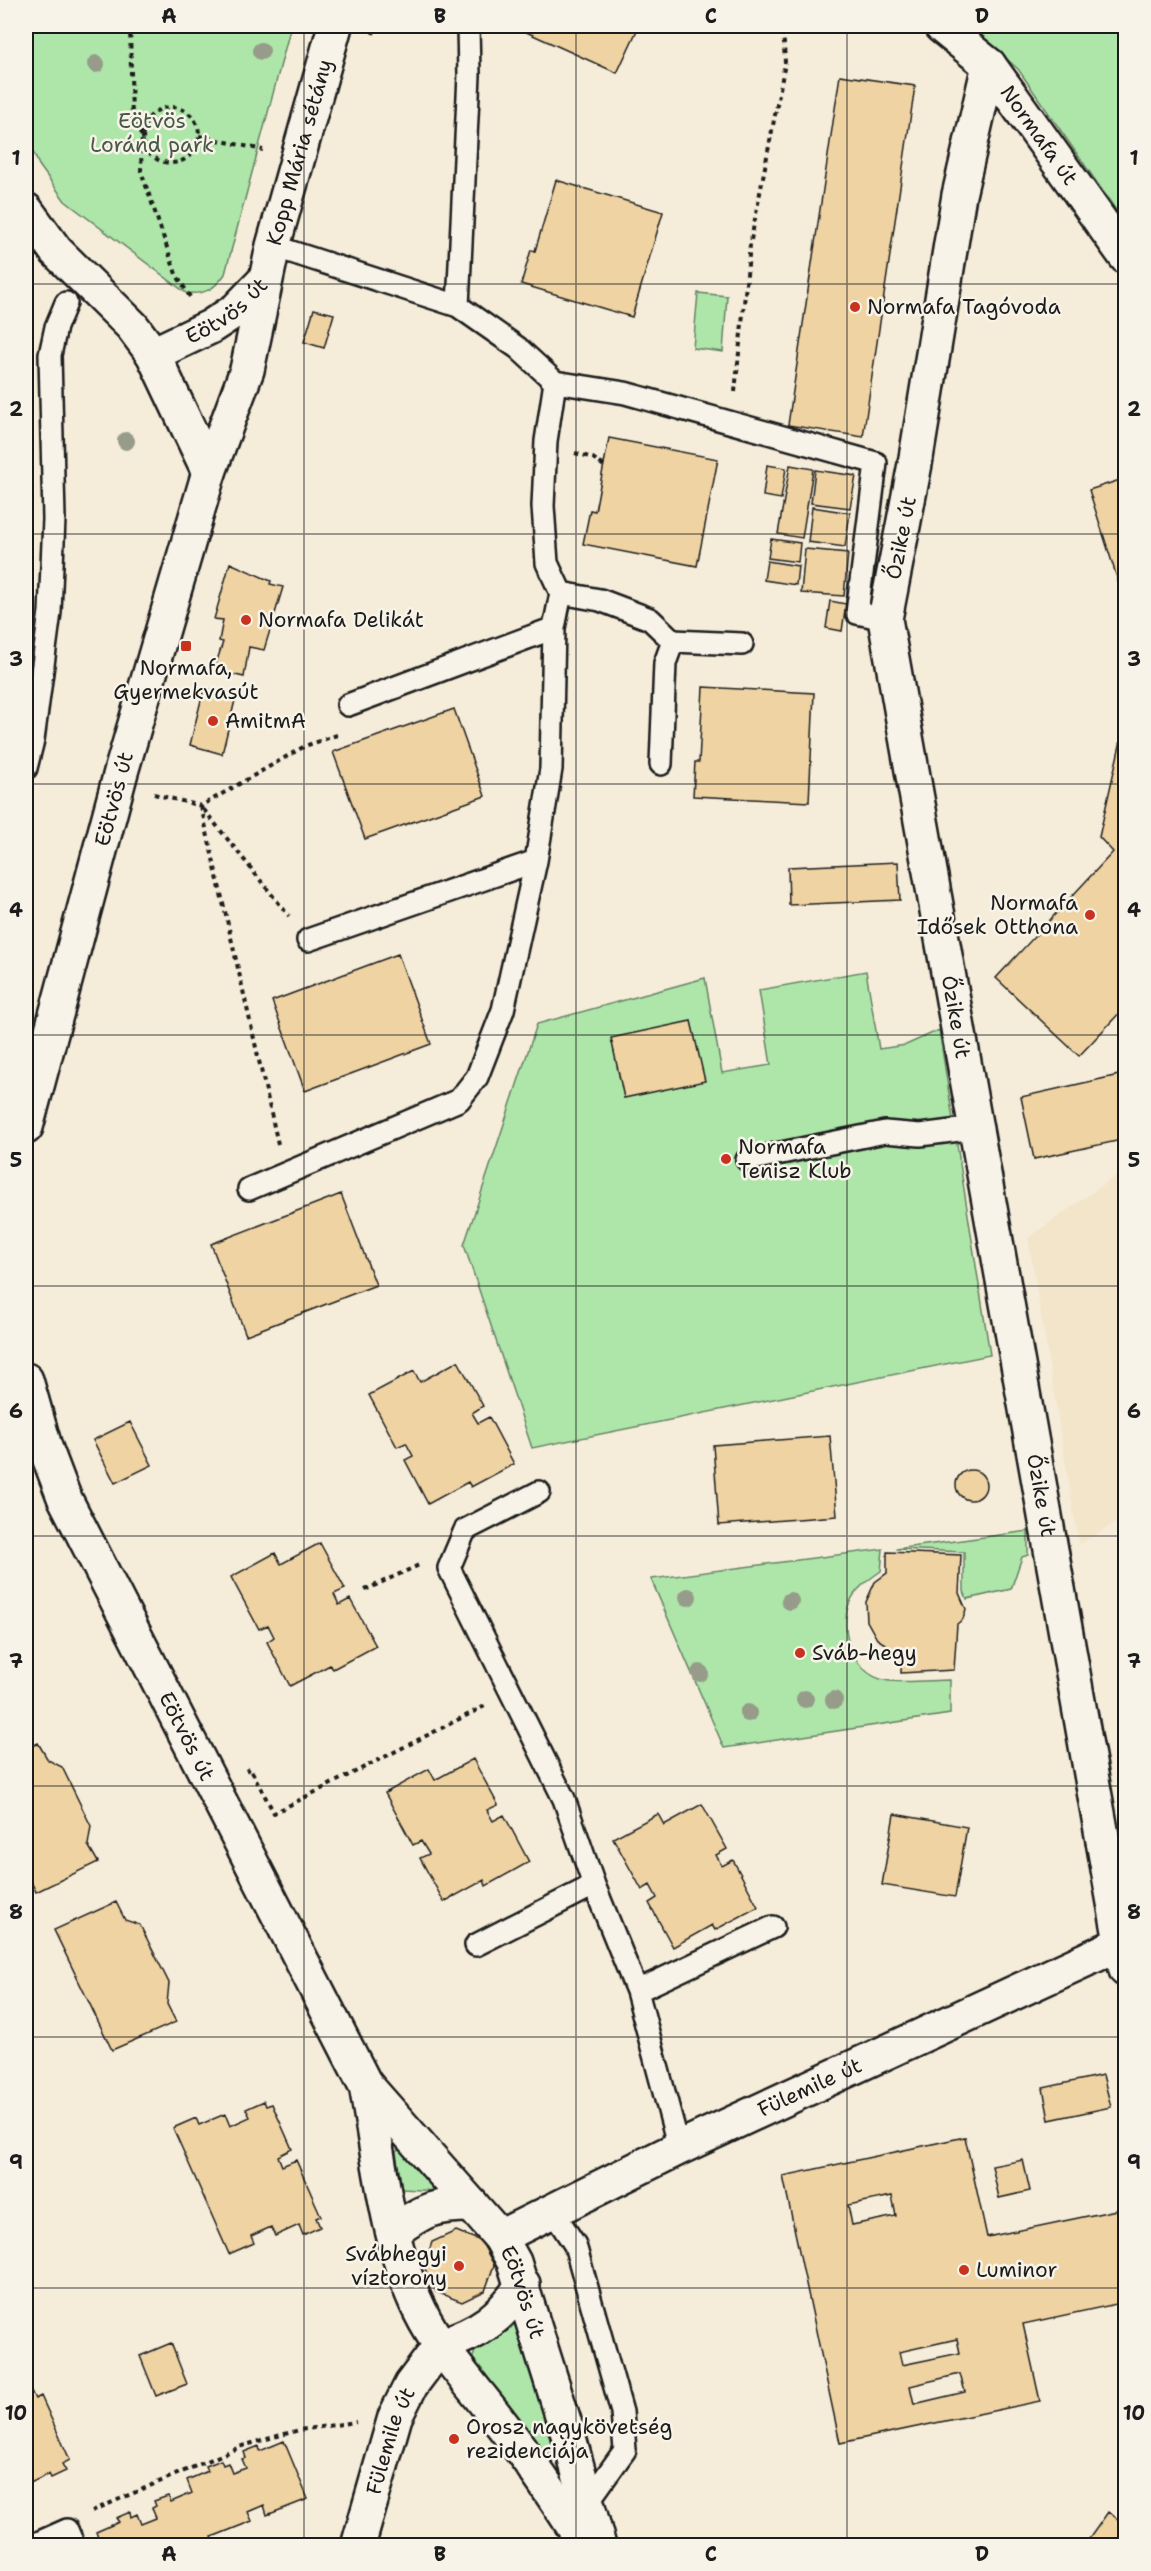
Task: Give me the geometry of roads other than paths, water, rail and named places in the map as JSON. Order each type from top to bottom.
[{"type":"street","name":"Kopp Mária sétány","points":[[265,280],[335,26]]},
{"type":"street","name":"Normafa út","points":[[941,26],[989,65],[1125,257]]},
{"type":"street","name":"Őzike út","points":[[989,65],[959,195],[915,464],[885,619],[1124,1951]]},
{"type":"street","points":[[26,210],[56,252],[132,326],[153,354]]},
{"type":"street","name":"Eötvös út","points":[[208,472],[153,354],[210,327],[236,310],[265,280]]},
{"type":"street","name":"Eötvös út","points":[[26,1127],[121,772],[208,472],[247,370],[265,280]]},
{"type":"street","name":"Eötvös út","points":[[26,1380],[45,1447],[64,1497],[365,2084],[500,2237],[523,2283],[599,2546]]},
{"type":"street","name":"Fülemile út","points":[[500,2237],[679,2148],[1124,1951]]},
{"type":"street","name":"Eötvös út","points":[[365,2084],[393,2232],[420,2312],[441,2345],[533,2465],[586,2546]]},
{"type":"street","points":[[393,2232],[429,2209],[442,2205],[472,2205]]},
{"type":"street","points":[[441,2345],[486,2326],[512,2300],[523,2283]]},
{"type":"street","name":"Fülemile út","points":[[358,2546],[395,2417],[411,2385],[441,2345]]},
{"type":"lane","points":[[458,306],[469,75],[468,26]]},
{"type":"lane","points":[[273,246],[458,306],[518,348],[555,382],[625,393],[876,463],[856,613],[885,619]]},
{"type":"lane","points":[[26,768],[33,740],[50,612],[54,519],[50,355],[56,327],[66,303]]},
{"type":"lane","points":[[249,1189],[459,1100],[477,1077],[502,1010],[536,861],[551,769],[554,628],[561,593],[547,563],[543,506],[546,441],[555,382]]},
{"type":"lane","points":[[561,593],[600,600],[650,620],[673,641],[742,644]]},
{"type":"lane","points":[[348,705],[554,628]]},
{"type":"lane","points":[[661,764],[664,663],[673,641]]},
{"type":"lane","points":[[308,940],[536,861]]},
{"type":"lane","points":[[747,1160],[885,1132],[920,1135],[975,1128]]},
{"type":"lane","points":[[539,1492],[465,1530],[449,1568],[564,1799],[594,1885],[637,1991],[679,2148]]},
{"type":"lane","points":[[476,1945],[594,1885]]},
{"type":"lane","points":[[637,1991],[773,1927]]},
{"type":"lane","points":[[552,2210],[574,2245],[622,2412],[625,2450],[587,2503]]},
{"type":"lane","points":[[31,2546],[71,2538]]},
{"type":"place","name":"Normafa Tagóvoda","points":[[855,307]]},
{"type":"place","name":"Normafa Delikát","points":[[246,620]]},
{"type":"place","name":"Normafa, Gyermekvasút","points":[[186,646]]},
{"type":"place","name":"AmitmA","points":[[213,721]]},
{"type":"place","name":"Normafa Idősek Otthona","points":[[1090,915]]},
{"type":"place","name":"Normafa Tenisz Klub","points":[[726,1159]]},
{"type":"place","name":"Sváb-hegy","points":[[800,1653]]},
{"type":"place","name":"Svábhegyi víztorony","points":[[459,2266]]},
{"type":"place","name":"Luminor","points":[[964,2270]]},
{"type":"place","name":"Orosz nagykövetség rezidenciája","points":[[454,2439]]},
{"type":"park label","name":"Eötvös Loránd park","points":[[152,133]]}]
